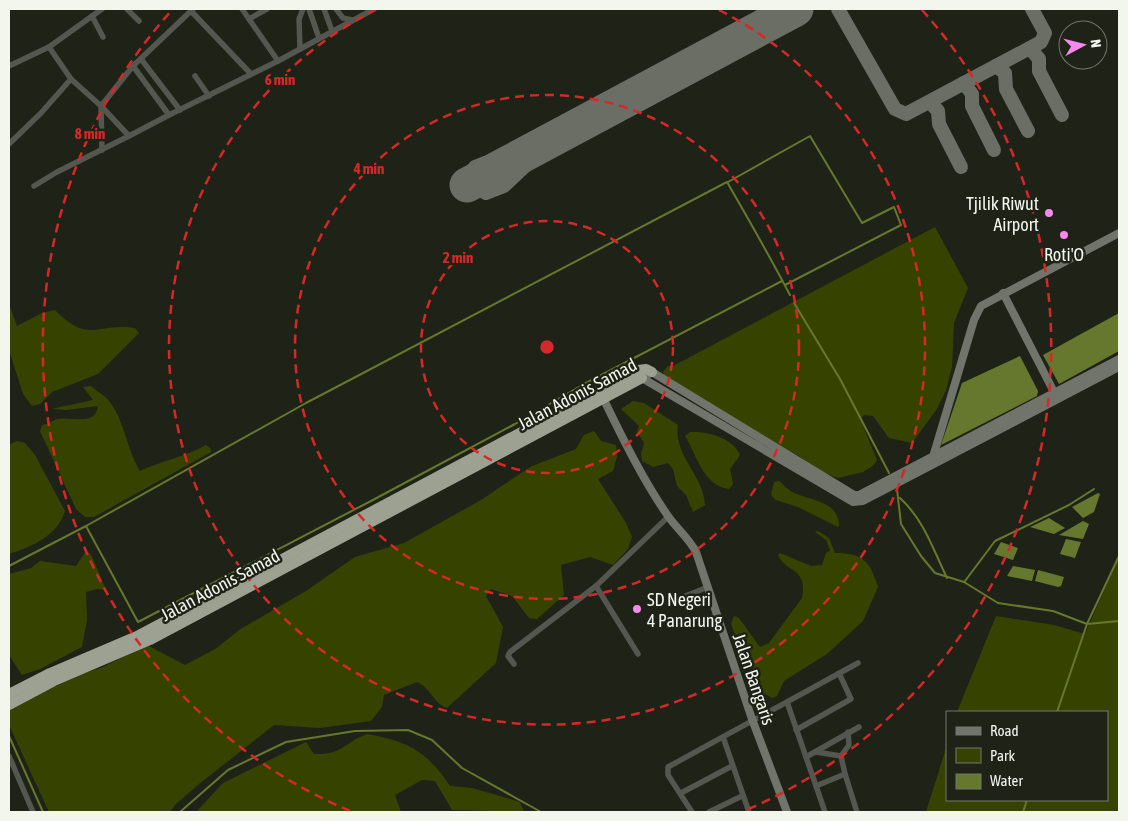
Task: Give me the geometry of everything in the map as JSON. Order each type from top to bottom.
[{"type":"highway","name":"Jalan Adonis Samad","points":[[9,704],[506,445],[638,370],[646,369],[652,372]]},
{"type":"highway","name":"Jalan Adonis Samad","points":[[506,445],[604,400],[642,378]]},
{"type":"highway","name":"Jalan Adonis Samad","points":[[9,694],[50,673],[93,661]]},
{"type":"main road","points":[[934,459],[978,310],[1003,294],[1119,233]]},
{"type":"main road","points":[[1003,294],[1056,394]]},
{"type":"main road","points":[[642,378],[848,501],[862,501],[901,477],[1119,359]]},
{"type":"main road","points":[[934,459],[1119,367]]},
{"type":"main road","points":[[652,372],[850,494],[859,495],[892,482]]},
{"type":"main road","name":"Jalan Adonis Samad","points":[[642,378],[652,372]]},
{"type":"main road","name":"Jalan Bangaris","points":[[604,400],[628,448],[668,517],[694,549],[752,720],[787,812]]},
{"type":"street","points":[[9,66],[48,47],[102,9]]},
{"type":"street","points":[[127,9],[139,21]]},
{"type":"street","points":[[242,9],[278,61]]},
{"type":"street","points":[[249,19],[268,9]]},
{"type":"street","points":[[300,49],[299,19],[303,9]]},
{"type":"street","points":[[309,9],[319,38]]},
{"type":"street","points":[[324,9],[332,31]]},
{"type":"street","points":[[336,9],[343,18],[353,20]]},
{"type":"street","points":[[34,186],[250,73],[278,61],[374,9]]},
{"type":"street","points":[[102,150],[101,106],[133,66],[192,10],[250,73]]},
{"type":"street","points":[[92,16],[103,37]]},
{"type":"street","points":[[48,47],[71,79],[101,106],[129,136]]},
{"type":"street","points":[[142,59],[180,110]]},
{"type":"street","points":[[133,66],[169,115]]},
{"type":"street","points":[[195,76],[209,96]]},
{"type":"street","points":[[9,144],[31,124],[71,79]]},
{"type":"street","points":[[514,664],[508,656],[510,652],[596,586],[668,517]]},
{"type":"street","points":[[596,586],[638,654]]},
{"type":"street","points":[[668,603],[708,586]]},
{"type":"street","points":[[696,622],[717,616]]},
{"type":"street","points":[[692,812],[668,774],[668,767],[858,663]]},
{"type":"street","points":[[796,730],[851,698],[839,673]]},
{"type":"street","points":[[786,702],[825,812]]},
{"type":"street","points":[[806,757],[858,726]]},
{"type":"street","points":[[841,756],[850,745],[848,732]]},
{"type":"street","points":[[722,736],[749,812]]},
{"type":"street","points":[[816,752],[841,756]]},
{"type":"street","points":[[9,756],[33,812]]},
{"type":"street","points":[[841,756],[857,812]]},
{"type":"street","points":[[681,793],[732,766]]},
{"type":"street","points":[[816,786],[845,774]]},
{"type":"street","points":[[710,812],[742,796]]},
{"type":"green space","points":[[935,227],[968,288],[954,323],[952,367],[946,390],[937,409],[912,443],[889,438],[873,416],[864,415],[860,419],[877,460],[874,465],[863,472],[838,478],[822,472],[664,375],[663,372],[668,366],[673,366]]},
{"type":"green space","points":[[9,304],[17,326],[42,313],[55,310],[76,327],[94,330],[122,327],[135,328],[139,333],[98,374],[52,392],[40,404],[32,406],[23,394],[9,350]]},
{"type":"green space","points":[[91,386],[107,399],[114,408],[140,471],[190,453],[206,445],[211,449],[211,452],[94,517],[85,517],[76,509],[40,431],[42,425],[57,419],[88,419],[93,416],[98,406],[66,410],[51,409],[93,400],[83,387]]},
{"type":"green space","points":[[633,401],[644,403],[678,425],[680,446],[700,484],[705,505],[693,512],[686,495],[677,486],[673,469],[668,463],[653,467],[642,461],[641,454],[644,443],[637,432],[639,426],[621,409]]},
{"type":"green space","points":[[594,431],[601,441],[616,445],[617,457],[613,471],[598,479],[626,523],[632,537],[628,549],[613,565],[590,557],[561,565],[564,595],[537,619],[529,618],[512,596],[491,589],[486,596],[503,627],[496,663],[447,708],[438,703],[426,688],[417,682],[384,695],[382,707],[371,721],[320,728],[274,725],[199,784],[175,805],[170,812],[49,812],[9,725],[9,711],[69,678],[103,667],[147,645],[185,665],[217,648],[239,630],[306,591],[355,557],[404,543],[481,500],[530,467],[576,449],[584,435]]},
{"type":"green space","points":[[690,432],[712,434],[726,440],[737,449],[740,455],[730,469],[733,484],[729,489],[720,487],[713,482],[701,468],[685,436]]},
{"type":"green space","points":[[17,441],[25,443],[35,455],[65,511],[56,527],[43,539],[9,554],[9,445]]},
{"type":"green space","points":[[779,481],[792,492],[829,506],[838,517],[838,527],[798,507],[776,500],[771,495],[774,482]]},
{"type":"green space","points":[[818,531],[829,538],[835,553],[845,553],[864,560],[872,571],[878,587],[863,621],[827,654],[784,681],[777,696],[772,698],[762,692],[743,657],[731,624],[734,616],[739,618],[760,647],[769,643],[802,598],[802,581],[778,555],[780,553],[811,566],[822,565],[826,553],[830,550],[826,540],[815,532]]},
{"type":"green space","points":[[86,551],[91,554],[106,590],[97,589],[86,592],[87,620],[82,647],[40,669],[22,675],[9,655],[9,574],[31,568],[40,561],[76,566]]},
{"type":"green space","points":[[1119,557],[1119,812],[926,812],[946,748],[946,801],[1108,801],[1108,711],[957,711],[996,616],[1054,625],[1085,634]]},
{"type":"green space","points":[[367,734],[394,740],[415,750],[433,764],[450,786],[472,788],[520,802],[524,812],[452,810],[435,781],[422,780],[395,795],[401,812],[196,812],[223,783],[306,742],[314,754],[324,754],[331,753]]},
{"type":"water","points":[[1119,313],[1119,351],[1059,384],[1043,355]]},
{"type":"water","points":[[1020,356],[1038,391],[1037,396],[941,445],[962,383]]},
{"type":"water","points":[[1098,493],[1100,494],[1094,512],[1083,518],[1072,507]]},
{"type":"water","points":[[1049,518],[1065,528],[1054,534],[1030,527]]},
{"type":"water","points":[[1083,521],[1089,524],[1083,539],[1059,535]]},
{"type":"water","points":[[1066,539],[1081,542],[1075,558],[1060,554]]},
{"type":"water","points":[[1001,542],[1018,548],[1013,560],[994,554]]},
{"type":"water","points":[[1013,566],[1035,570],[1032,581],[1007,576]]},
{"type":"water","points":[[1038,570],[1064,577],[1061,586],[1058,587],[1035,581]]},
{"type":"waterway","points":[[728,182],[810,136],[862,223],[894,207],[901,225],[785,285]]},
{"type":"waterway","points":[[782,281],[584,384],[515,424],[371,501],[138,622],[86,526],[306,403],[727,182],[790,295]]},
{"type":"waterway","points":[[794,303],[840,379],[889,473]]},
{"type":"waterway","points":[[897,489],[901,524],[921,556],[935,573],[964,582],[998,603],[1053,611],[1087,624],[1119,621]]},
{"type":"waterway","points":[[965,581],[995,541],[1069,505],[1094,489]]},
{"type":"waterway","points":[[900,498],[922,525],[947,578]]},
{"type":"waterway","points":[[9,566],[86,526]]},
{"type":"waterway","points":[[1057,711],[1087,624],[1119,556]]},
{"type":"waterway","points":[[180,812],[228,770],[286,742],[355,731],[408,730],[432,740],[462,768],[541,812]]},
{"type":"waterway","points":[[9,736],[43,812]]},
{"type":"waterway","points":[[1023,812],[1027,801]]},
{"type":"taxiway","points":[[838,9],[895,109],[906,114],[1041,42],[1045,33],[1032,9]]},
{"type":"taxiway","points":[[1030,48],[1039,59],[1039,71],[1062,115]]},
{"type":"taxiway","points":[[996,66],[1005,73],[1006,89],[1028,131]]},
{"type":"taxiway","points":[[964,83],[972,94],[972,106],[994,150]]},
{"type":"taxiway","points":[[930,102],[938,111],[939,124],[961,167]]},
{"type":"taxiway","points":[[497,169],[485,163],[475,167],[470,174],[473,186],[486,193],[504,186],[556,137]]},
{"type":"runway","points":[[467,185],[796,9]]},
{"type":"place","name":"Tjilik Riwut Airport","points":[[1049,213]]},
{"type":"place","name":"Roti'O","points":[[1064,235]]},
{"type":"place","name":"SD Negeri 4 Panarung","points":[[637,609]]}]
